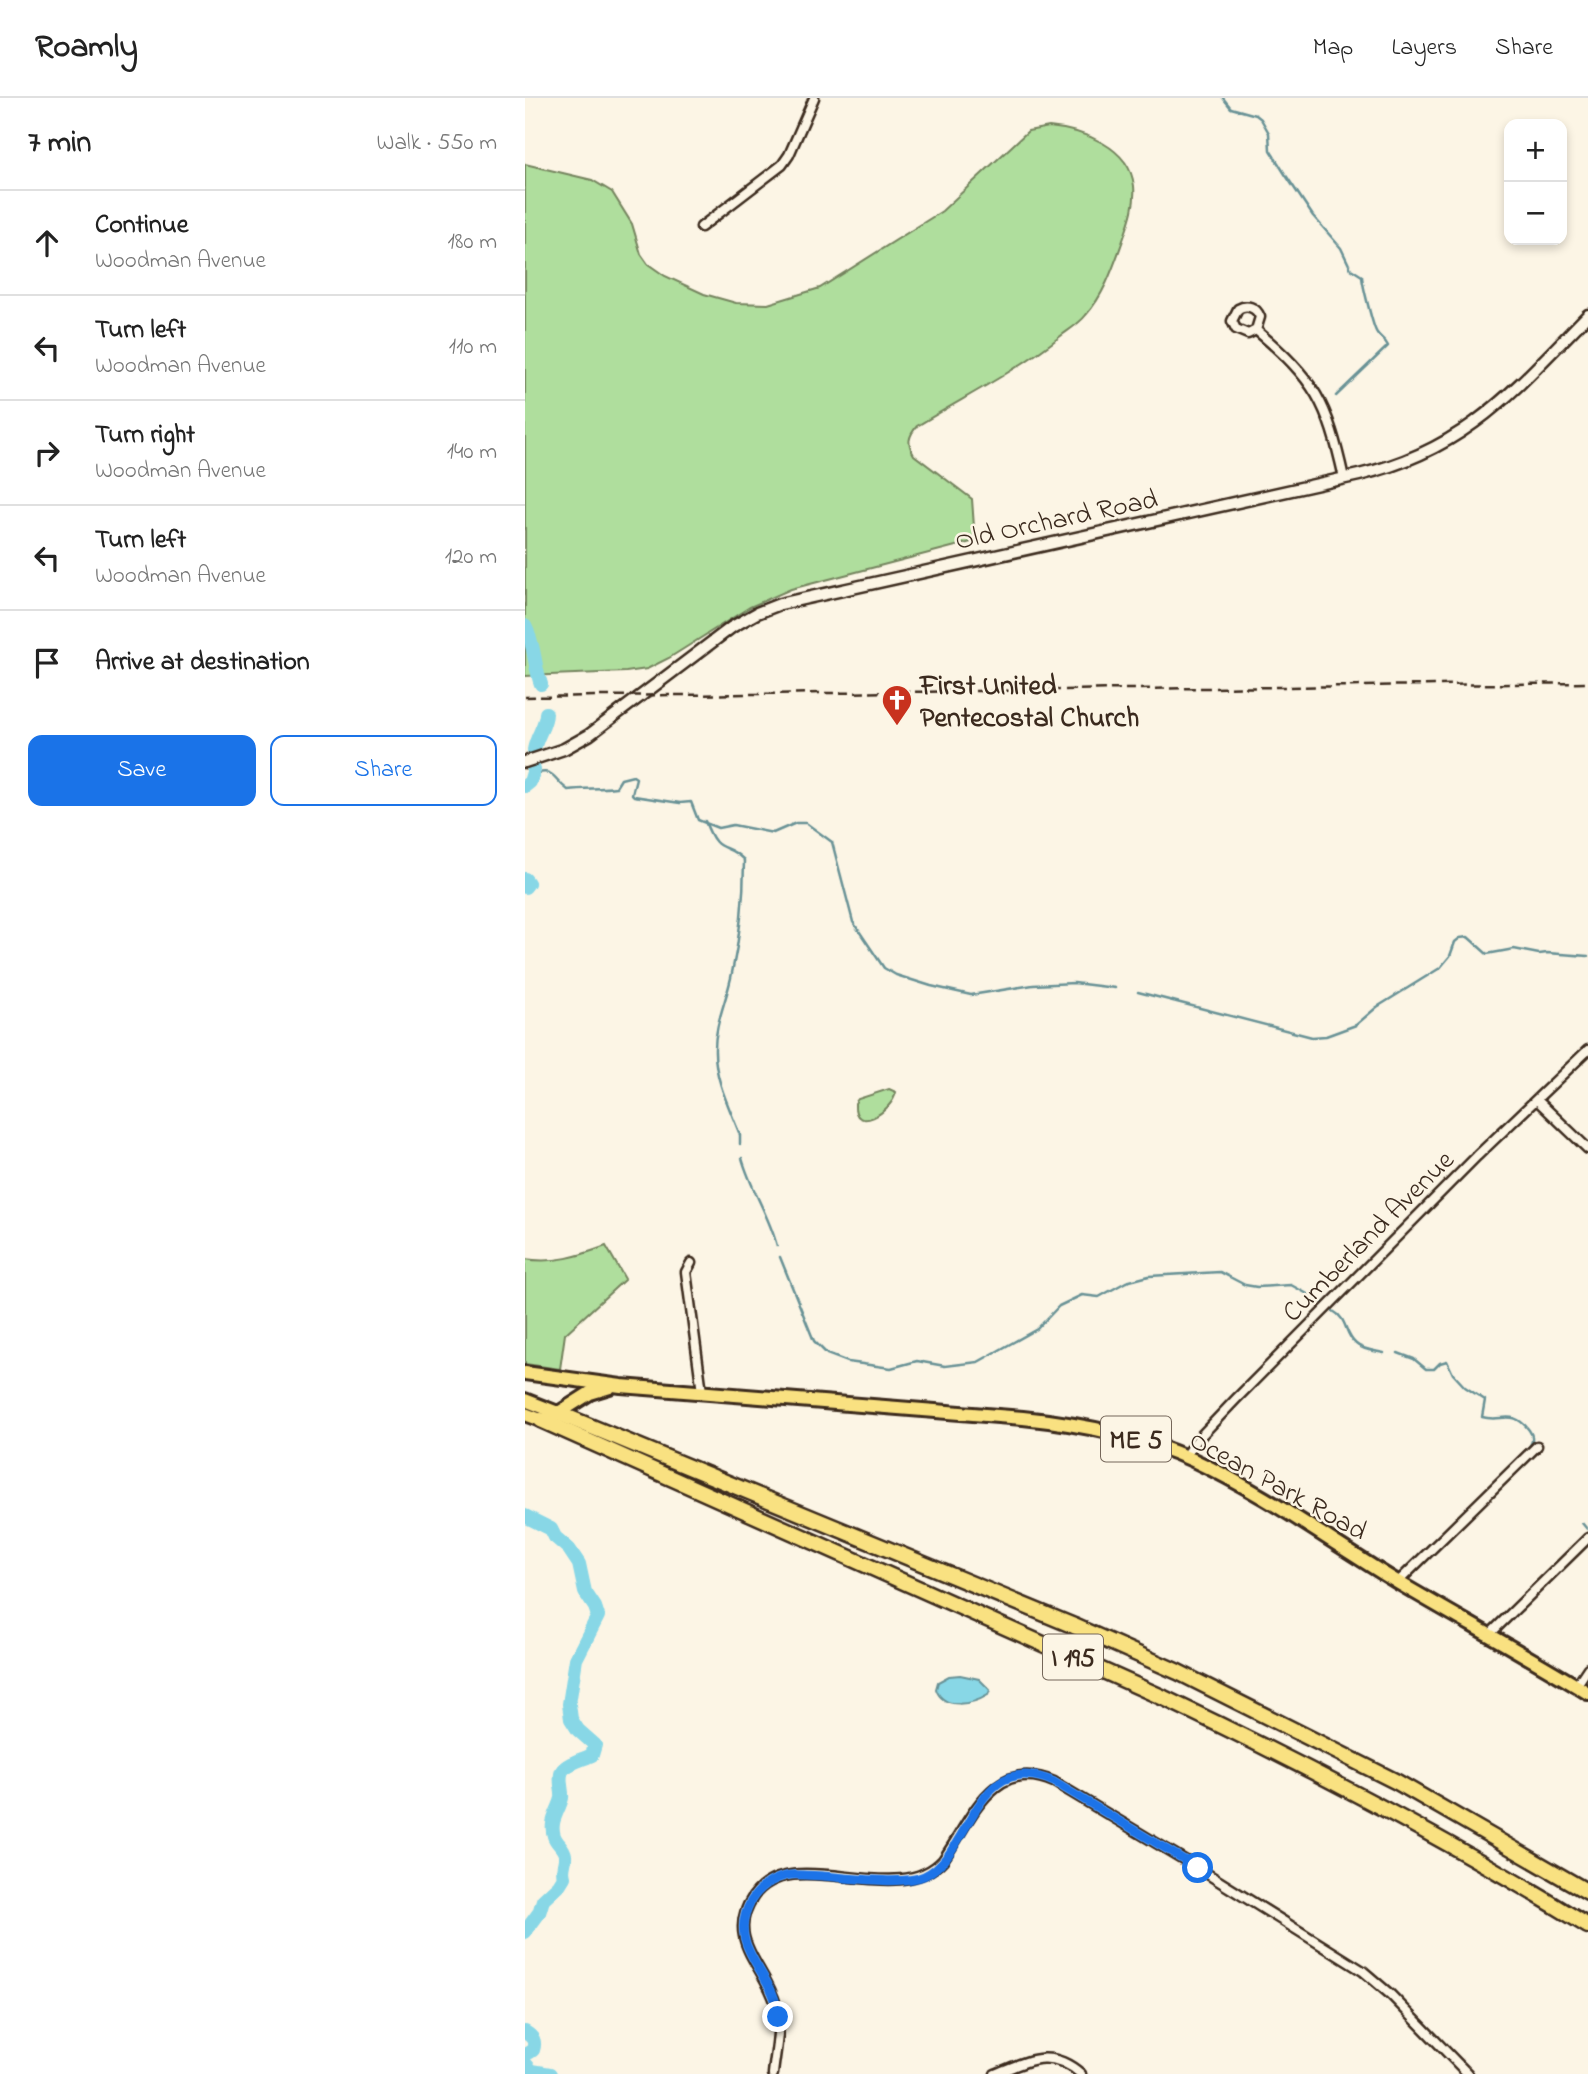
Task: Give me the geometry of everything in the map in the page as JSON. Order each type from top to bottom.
[{"type":"highway","name":"I 195","points":[[558,1413],[1062,1621],[1178,1672],[1397,1782],[1588,1892]]},
{"type":"highway","name":"I 195","points":[[541,1420],[1262,1744],[1424,1829],[1588,1926]]},
{"type":"main road","name":"Ocean Park Road","points":[[525,1373],[621,1386],[1064,1422],[1135,1439],[1184,1457],[1249,1490],[1398,1582],[1588,1693]]},
{"type":"main road","points":[[571,1379],[576,1387],[576,1401]]},
{"type":"main road","name":"Ocean Park Road","points":[[541,1420],[549,1419],[602,1388],[621,1386]]},
{"type":"main road","points":[[525,1400],[558,1413]]},
{"type":"main road","points":[[525,1414],[541,1420]]},
{"type":"street","points":[[701,227],[782,165],[814,98]]},
{"type":"street","name":"Old Orchard Road","points":[[525,762],[563,749],[589,735],[724,633],[774,606],[1373,472],[1417,457],[1470,427],[1507,397],[1588,315]]},
{"type":"street","points":[[1256,330],[1299,369],[1318,395],[1330,423],[1344,478]]},
{"type":"street","name":"Cumberland Avenue","points":[[1184,1457],[1236,1399],[1483,1150],[1588,1051]]},
{"type":"street","points":[[1537,1100],[1588,1149]]},
{"type":"street","points":[[691,1263],[686,1272],[702,1392]]},
{"type":"street","points":[[1398,1582],[1537,1446]]},
{"type":"street","points":[[1490,1634],[1588,1538]]},
{"type":"street","points":[[1576,1686],[1588,1668]]},
{"type":"street","points":[[773,2074],[777,2008],[749,1952],[743,1933],[746,1912],[757,1892],[772,1881],[790,1875],[900,1880],[921,1877],[943,1860],[990,1791],[1006,1780],[1027,1775],[1054,1782],[1363,1971],[1391,1995],[1468,2074]]},
{"type":"street","points":[[995,2074],[1029,2060],[1045,2058],[1066,2063],[1081,2074]]},
{"type":"green space","points":[[1049,127],[1090,137],[1114,151],[1131,172],[1134,186],[1133,208],[1107,281],[1084,318],[1027,360],[917,426],[912,433],[909,443],[914,455],[972,499],[975,541],[791,589],[750,607],[647,669],[525,676],[525,164],[592,180],[612,192],[632,224],[641,254],[648,264],[665,276],[704,294],[736,303],[768,304],[820,288],[942,211],[1028,131]]},
{"type":"green space","points":[[889,1089],[896,1092],[888,1107],[873,1117],[860,1118],[856,1113],[855,1103],[858,1099]]},
{"type":"green space","points":[[606,1246],[625,1279],[565,1334],[560,1369],[525,1364],[525,1259],[566,1258]]},
{"type":"water","points":[[949,1676],[979,1679],[990,1690],[988,1695],[959,1704],[945,1700],[936,1689],[938,1682]]},
{"type":"waterway","points":[[1223,98],[1231,108],[1261,119],[1269,133],[1270,150],[1285,174],[1313,216],[1341,248],[1351,269],[1362,276],[1375,329],[1388,346],[1336,396]]},
{"type":"waterway","points":[[525,626],[541,684]]},
{"type":"waterway","points":[[534,750],[546,713]]},
{"type":"waterway","points":[[525,786],[530,782],[534,769]]},
{"type":"waterway","points":[[533,774],[546,772],[568,790],[616,787],[621,779],[633,776],[636,778],[632,794],[634,796],[680,803],[691,802],[698,820],[718,828],[733,825],[773,833],[796,823],[806,823],[832,842],[853,922],[884,968],[896,975],[971,995],[1033,985],[1074,983],[1115,988]]},
{"type":"waterway","points":[[705,821],[718,844],[744,860],[737,945],[715,1042],[720,1084],[740,1135],[740,1144]]},
{"type":"waterway","points":[[525,879],[528,883],[525,887]]},
{"type":"waterway","points":[[1138,992],[1312,1037],[1326,1036],[1356,1025],[1377,1007],[1440,968],[1460,938],[1468,937],[1487,954],[1514,949],[1539,954],[1588,956]]},
{"type":"waterway","points":[[742,1158],[777,1246]]},
{"type":"waterway","points":[[780,1257],[814,1341],[827,1354],[848,1362],[891,1368],[917,1361],[945,1366],[978,1362],[1037,1329],[1059,1306],[1082,1295],[1099,1297],[1126,1282],[1149,1276],[1220,1272],[1245,1285],[1291,1285],[1324,1303]]},
{"type":"waterway","points":[[1333,1311],[1341,1318],[1356,1344],[1384,1353]]},
{"type":"waterway","points":[[1398,1353],[1414,1359],[1426,1369],[1434,1369],[1447,1361],[1453,1374],[1465,1387],[1485,1400],[1482,1417],[1512,1418],[1523,1423],[1531,1434],[1532,1442],[1518,1459]]},
{"type":"waterway","points":[[525,1516],[551,1529],[555,1537],[569,1549],[579,1564],[585,1592],[598,1616],[576,1659],[569,1704],[571,1719],[578,1730],[595,1745],[592,1755],[572,1763],[562,1771],[562,1798],[553,1831],[564,1852],[564,1877],[543,1900],[539,1913],[525,1932]]},
{"type":"waterway","points":[[1582,1523],[1587,1529]]},
{"type":"waterway","points":[[525,2032],[534,2042],[533,2050],[525,2055]]},
{"type":"waterway","points":[[525,2063],[532,2071],[550,2074]]},
{"type":"railway","points":[[525,697],[1588,683]]},
{"type":"place","name":"First United Pentecostal Church","points":[[897,727]]},
{"type":"route","points":[[778,2017],[774,1999],[749,1952],[743,1933],[743,1923],[754,1895],[768,1883],[790,1875],[900,1880],[925,1875],[943,1860],[984,1798],[995,1786],[1006,1780],[1027,1775],[1054,1782],[1198,1868]]}]
